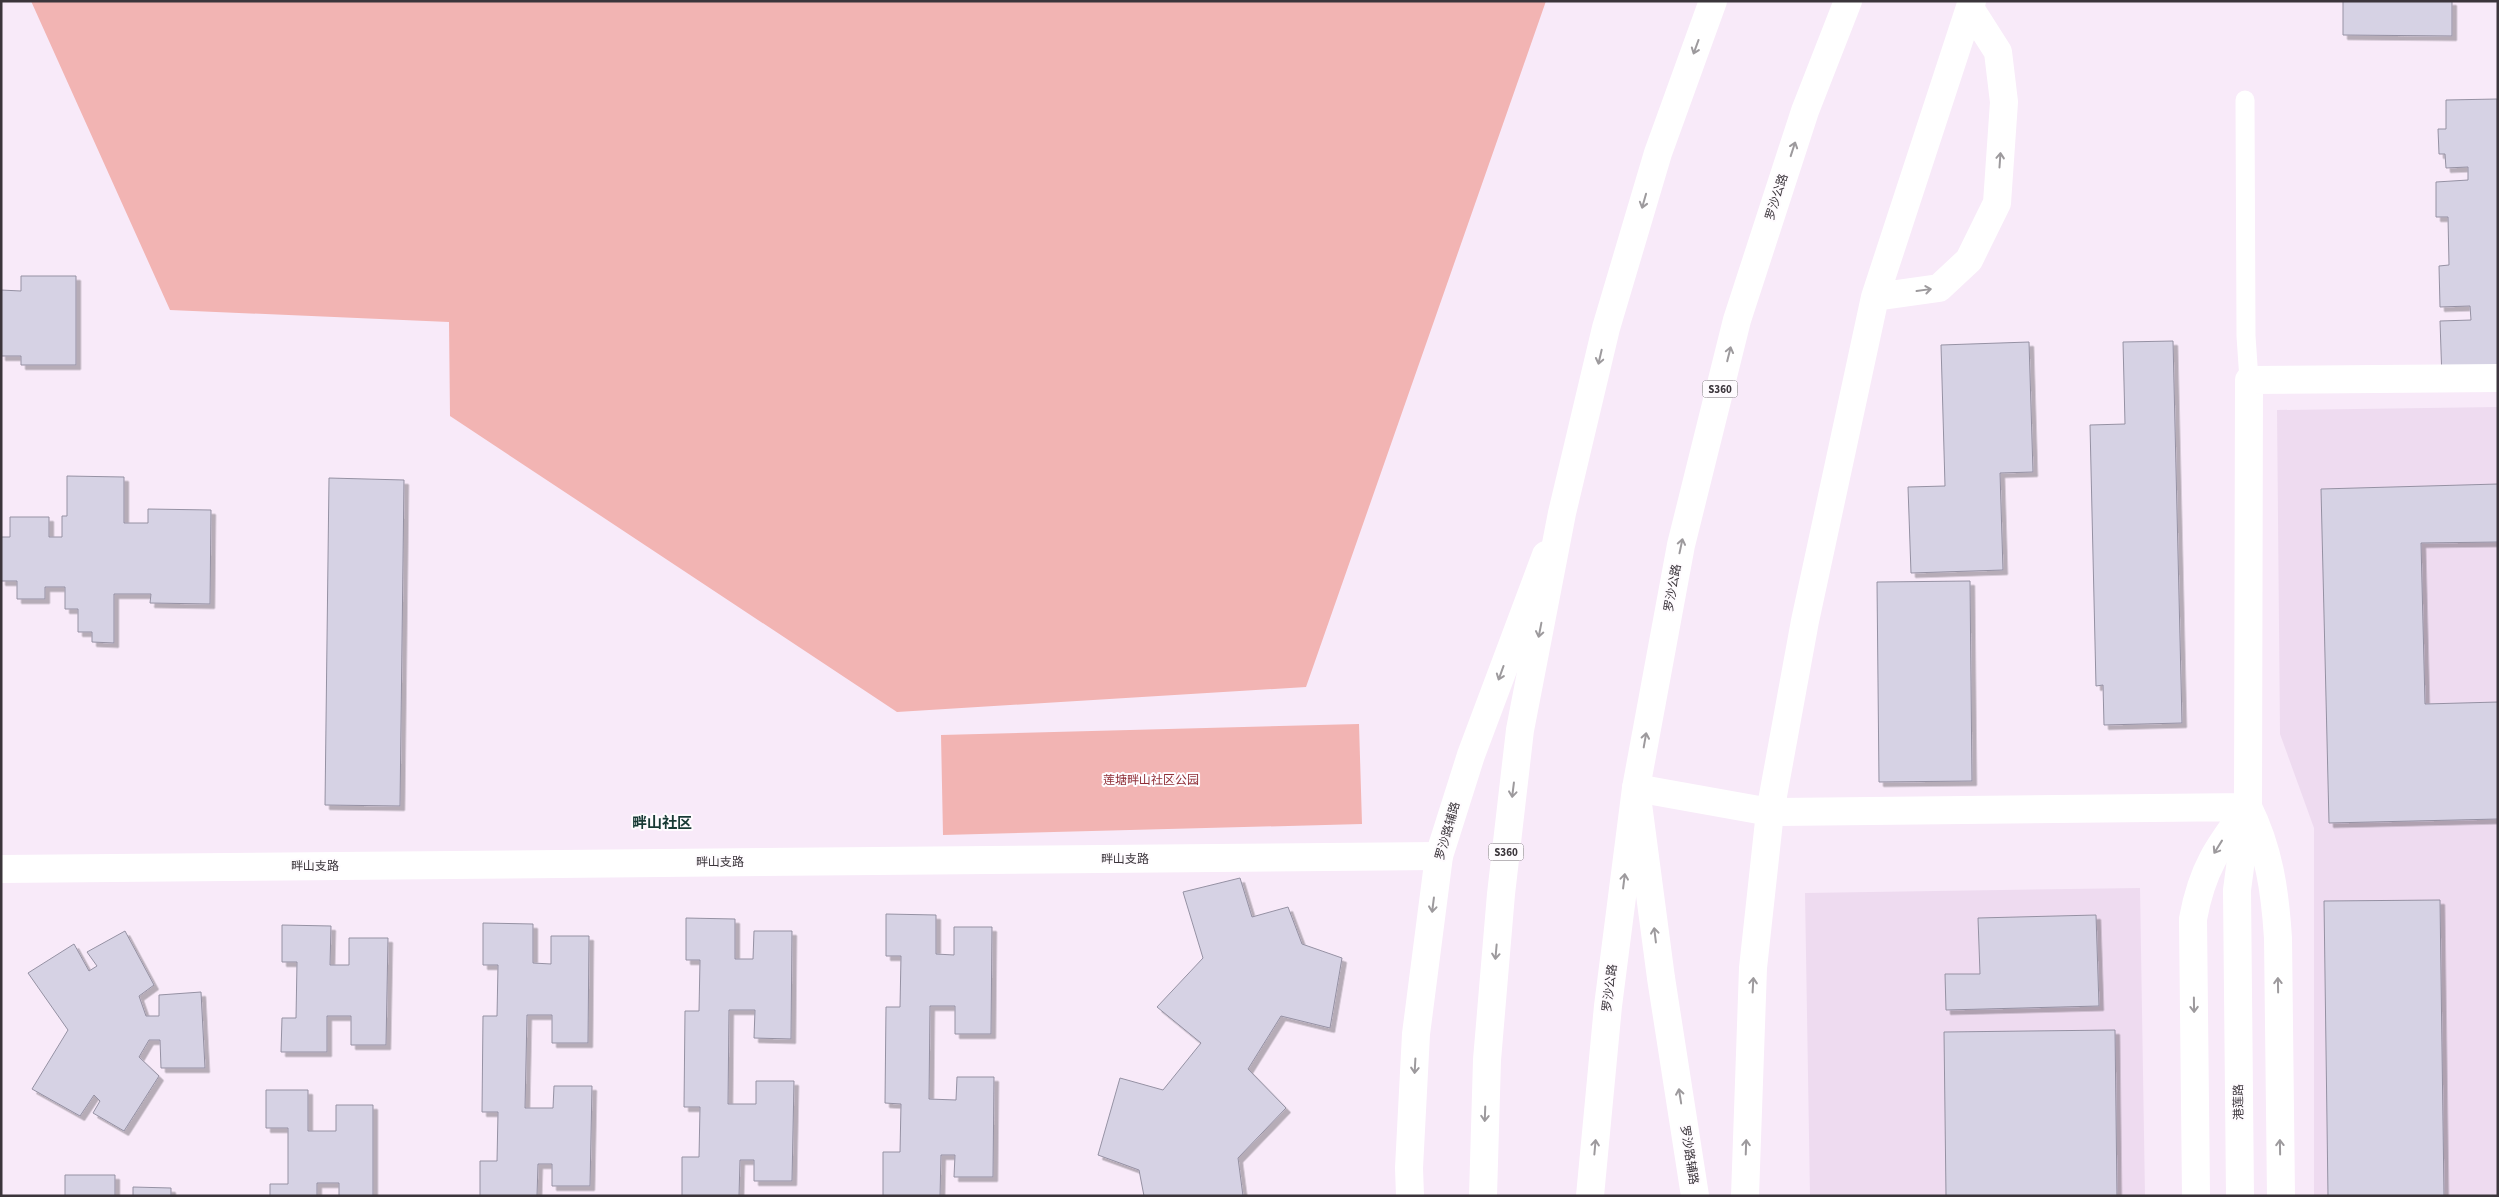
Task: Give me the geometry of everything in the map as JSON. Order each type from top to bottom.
[{"type":"main road","name":"S360","points":[[1482,1196],[1487,1060],[1504,865],[1520,730],[1562,513],[1606,328],[1658,153],[1713,1]]},
{"type":"main road","name":"罗沙公路","points":[[1590,1196],[1608,1006],[1636,788],[1681,545],[1737,320],[1805,111],[1848,1]]},
{"type":"main road","points":[[1875,296],[1939,288],[1969,260],[1997,203],[2004,102],[1998,52],[1971,4]]},
{"type":"main road","points":[[1745,1196],[1754,968],[1770,812],[1805,621],[1875,296],[1971,4]]},
{"type":"main road","points":[[2248,380],[2498,378]]},
{"type":"main road","name":"港莲路","points":[[2240,1196],[2237,890],[2248,807],[2248,380]]},
{"type":"main road","name":"罗沙路辅路","points":[[1410,1196],[1409,1168],[1416,1034],[1439,856],[1471,755],[1562,513]]},
{"type":"main road","name":"罗沙路辅路","points":[[1636,788],[1661,978],[1696,1196]]},
{"type":"main road","points":[[1636,788],[1770,812],[2248,807]]},
{"type":"main road","points":[[2196,1196],[2193,919],[2199,890],[2208,864],[2248,807]]},
{"type":"main road","points":[[2248,807],[2259,829],[2275,895],[2281,1196]]},
{"type":"main road","name":"畔山支路","points":[[1,869],[1439,856]]},
{"type":"lane","points":[[2245,100],[2246,336],[2248,380]]},
{"type":"shaded area","points":[[2498,407],[2498,1196],[2314,1196],[2314,828],[2280,734],[2277,410]]},
{"type":"shaded area","points":[[2140,888],[2145,1196],[1810,1196],[1805,893]]},
{"type":"green space","points":[[31,1],[1546,1],[1306,687],[897,712],[450,416],[449,322],[170,310]]},
{"type":"green space","name":"莲塘畔山社区公园","points":[[1359,724],[1362,824],[943,835],[941,735]]},
{"type":"building","points":[[2343,1],[2452,1],[2452,36],[2343,35]]},
{"type":"building","points":[[2497,99],[2498,379],[2442,380],[2440,321],[2471,320],[2470,306],[2440,307],[2439,266],[2449,265],[2448,217],[2436,217],[2436,182],[2468,180],[2468,167],[2446,168],[2445,154],[2439,154],[2438,129],[2446,129],[2446,100]]},
{"type":"building","points":[[21,276],[76,276],[76,365],[21,365],[21,356],[1,356],[1,290],[21,291]]},
{"type":"building","points":[[2173,341],[2182,723],[2104,725],[2103,685],[2096,686],[2090,425],[2125,424],[2123,342]]},
{"type":"building","points":[[2029,342],[2033,472],[2000,473],[2003,570],[1911,573],[1908,487],[1945,486],[1941,345]]},
{"type":"building","points":[[67,476],[124,477],[124,523],[148,523],[148,509],[211,510],[210,604],[150,603],[151,594],[114,594],[114,643],[92,642],[92,632],[78,632],[78,609],[65,609],[65,587],[45,587],[45,599],[17,599],[17,581],[1,581],[1,537],[10,537],[10,517],[49,517],[49,537],[62,537],[62,516],[67,516]]},
{"type":"building","points":[[329,478],[404,480],[400,806],[325,805]]},
{"type":"building","points":[[2498,484],[2498,542],[2421,543],[2425,704],[2498,702],[2498,819],[2329,823],[2321,489]]},
{"type":"building","points":[[1970,581],[1972,781],[1879,782],[1877,582]]},
{"type":"building","points":[[1240,878],[1252,917],[1288,907],[1302,944],[1342,958],[1330,1028],[1281,1016],[1248,1069],[1286,1108],[1238,1158],[1243,1196],[1144,1196],[1139,1170],[1098,1155],[1120,1078],[1163,1090],[1201,1043],[1157,1007],[1203,958],[1183,892]]},
{"type":"building","points":[[2440,900],[2444,1196],[2328,1196],[2324,901]]},
{"type":"building","points":[[886,914],[936,915],[936,954],[954,955],[954,927],[992,927],[991,1034],[955,1034],[955,1006],[930,1006],[929,1099],[956,1100],[957,1077],[994,1077],[993,1177],[954,1177],[955,1155],[941,1155],[940,1196],[883,1196],[883,1152],[900,1152],[901,1104],[885,1103],[886,1007],[900,1007],[901,956],[886,956]]},
{"type":"building","points":[[2096,915],[2099,1006],[1946,1010],[1945,974],[1980,974],[1978,918]]},
{"type":"building","points":[[686,918],[735,919],[735,959],[753,959],[754,931],[792,931],[791,1039],[754,1038],[755,1010],[729,1010],[728,1104],[756,1104],[756,1081],[794,1081],[792,1181],[754,1181],[754,1160],[740,1160],[739,1196],[682,1196],[682,1157],[699,1157],[700,1107],[684,1107],[685,1011],[699,1011],[700,960],[686,960]]},
{"type":"building","points":[[483,923],[533,924],[533,963],[551,964],[551,936],[589,936],[588,1043],[552,1043],[552,1015],[527,1015],[525,1108],[553,1108],[554,1086],[592,1086],[590,1186],[552,1186],[552,1164],[538,1164],[537,1196],[480,1196],[480,1161],[497,1161],[498,1112],[482,1112],[483,1016],[497,1016],[498,965],[483,965]]},
{"type":"building","points":[[282,925],[331,926],[330,965],[349,965],[349,938],[388,938],[386,1045],[351,1045],[351,1016],[327,1016],[327,1052],[281,1052],[282,1018],[296,1018],[297,962],[282,962]]},
{"type":"building","points":[[125,931],[154,985],[139,996],[146,1016],[159,1016],[159,995],[201,992],[205,1068],[161,1068],[160,1040],[149,1040],[139,1057],[159,1076],[124,1131],[93,1113],[100,1101],[94,1095],[80,1116],[32,1089],[68,1030],[28,973],[74,944],[89,971],[97,966],[87,952]]},
{"type":"building","points":[[2115,1030],[2117,1196],[1946,1196],[1944,1032]]},
{"type":"building","points":[[266,1090],[308,1090],[308,1131],[336,1131],[336,1105],[373,1105],[373,1196],[339,1196],[339,1183],[317,1183],[317,1196],[270,1196],[270,1184],[288,1184],[288,1128],[266,1128]]},
{"type":"building","points":[[65,1175],[115,1175],[115,1196],[65,1196]]},
{"type":"building","points":[[133,1187],[171,1188],[171,1196],[133,1196]]},
{"type":"district","name":"畔山社区","points":[[662,823]]}]
